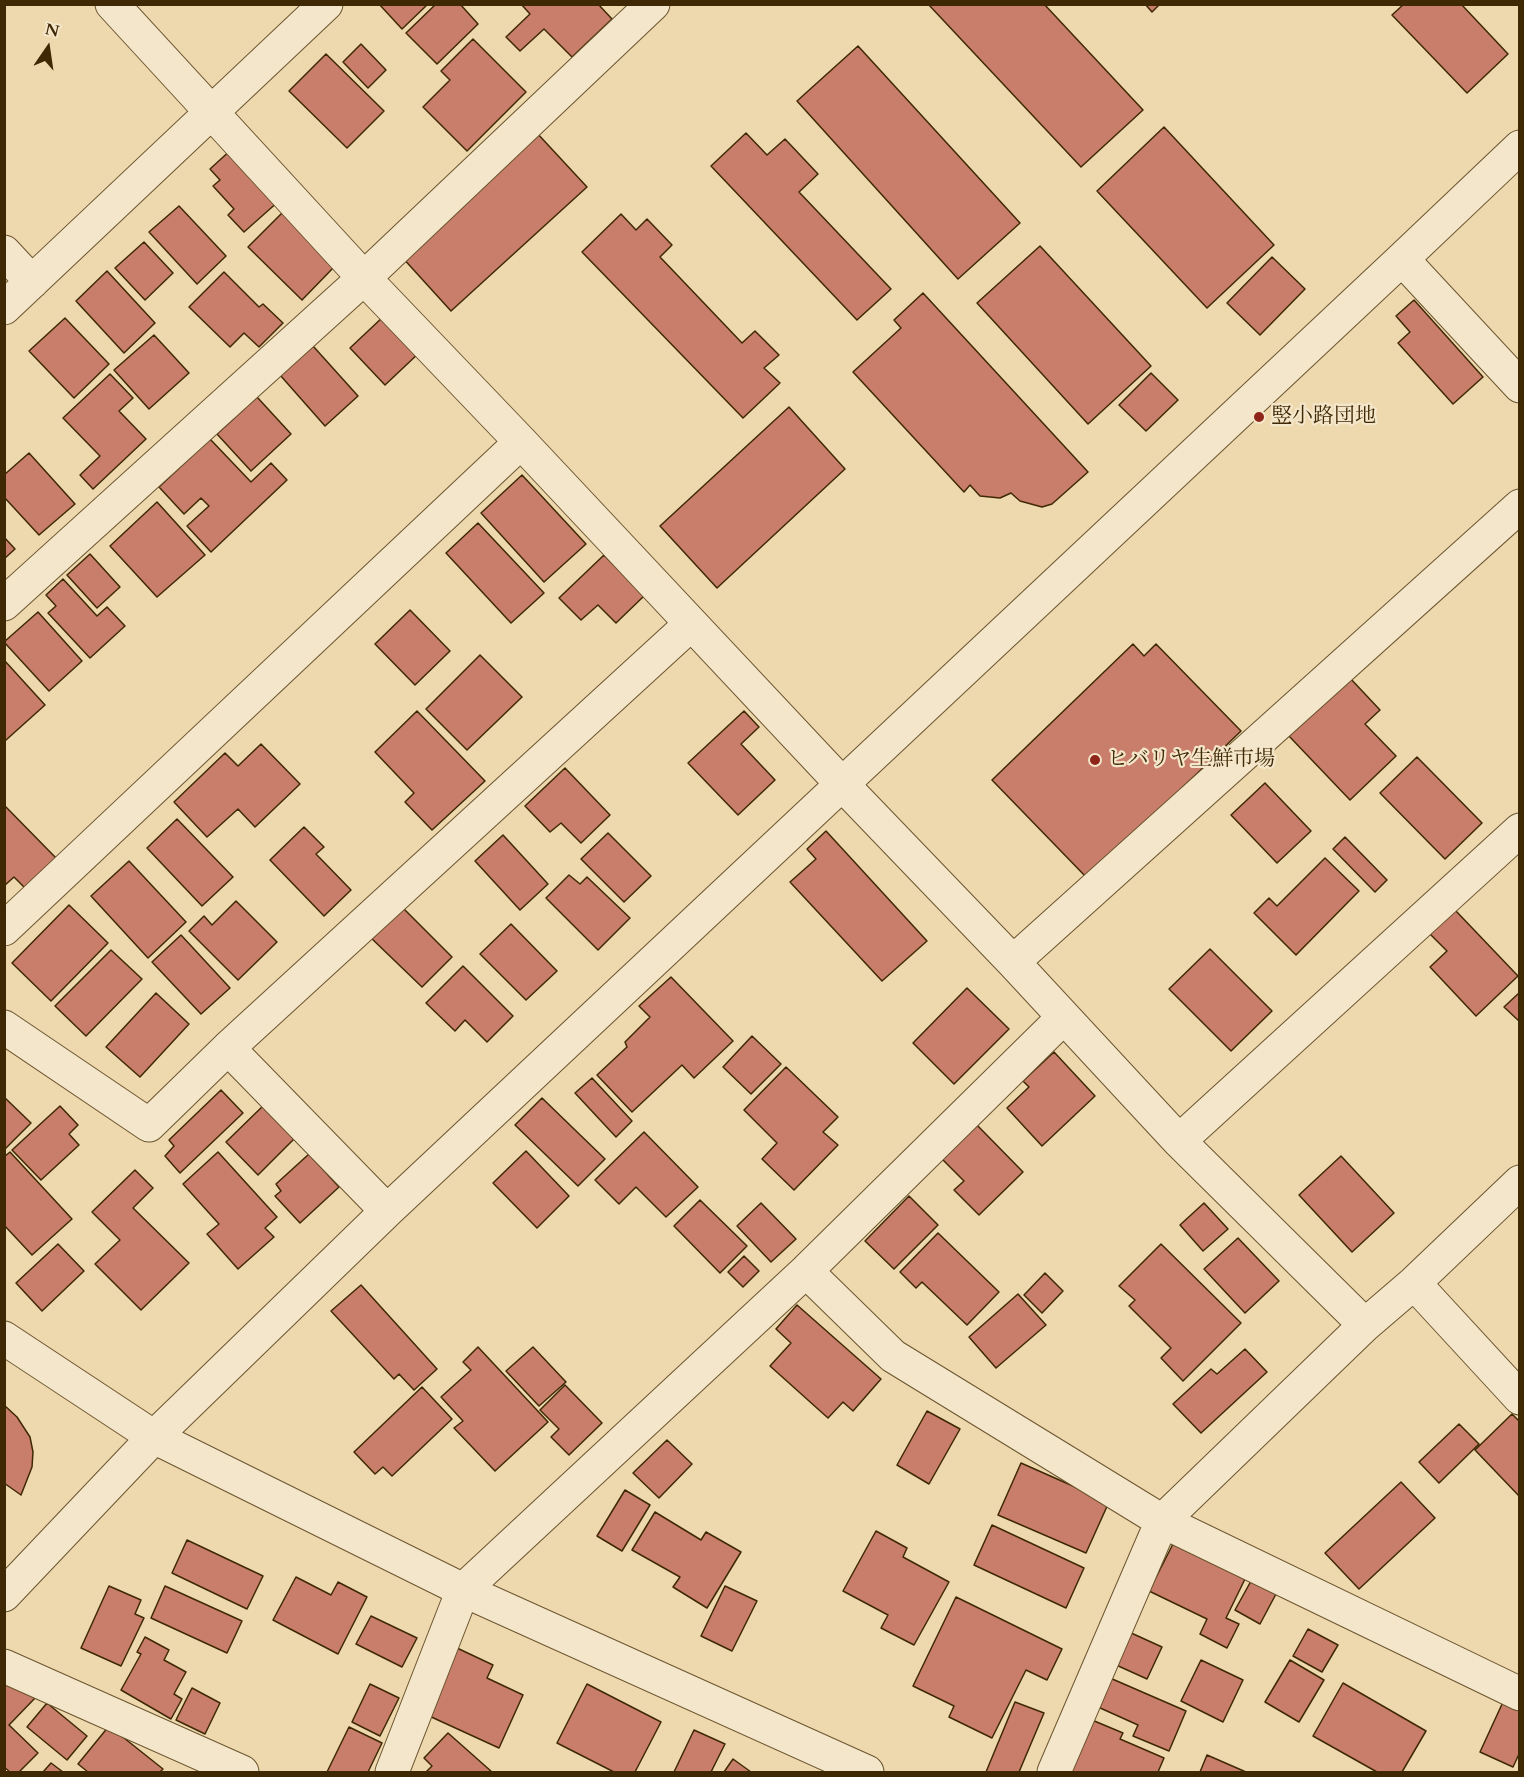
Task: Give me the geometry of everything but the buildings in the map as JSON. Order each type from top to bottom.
[{"type":"street","points":[[112,4],[364,278],[1013,962],[1179,1142],[1365,1325]]},
{"type":"street","points":[[4,308],[326,4]]},
{"type":"street","points":[[4,604],[364,278],[653,4]]},
{"type":"street","points":[[4,1595],[154,1437],[387,1211],[1520,147]]},
{"type":"street","points":[[4,252],[32,282]]},
{"type":"street","points":[[1402,259],[1520,386]]},
{"type":"street","points":[[4,929],[521,442]]},
{"type":"street","points":[[1013,962],[1520,506]]},
{"type":"street","points":[[4,1027],[149,1125],[228,1048],[691,624]]},
{"type":"street","points":[[1179,1142],[1520,830]]},
{"type":"street","points":[[392,1773],[463,1590],[806,1271],[1064,1017]]},
{"type":"street","points":[[228,1048],[387,1211]]},
{"type":"street","points":[[1054,1773],[1162,1521],[1365,1325],[1414,1283],[1520,1182]]},
{"type":"street","points":[[806,1271],[893,1356],[1162,1521],[1520,1694]]},
{"type":"street","points":[[1414,1283],[1520,1398]]},
{"type":"street","points":[[4,1338],[154,1437],[463,1590],[867,1773]]},
{"type":"street","points":[[4,1666],[199,1764],[242,1773]]},
{"type":"place","name":"竪小路団地","points":[[1259,417]]},
{"type":"place","name":"ヒバリヤ生鮮市場","points":[[1095,760]]}]
